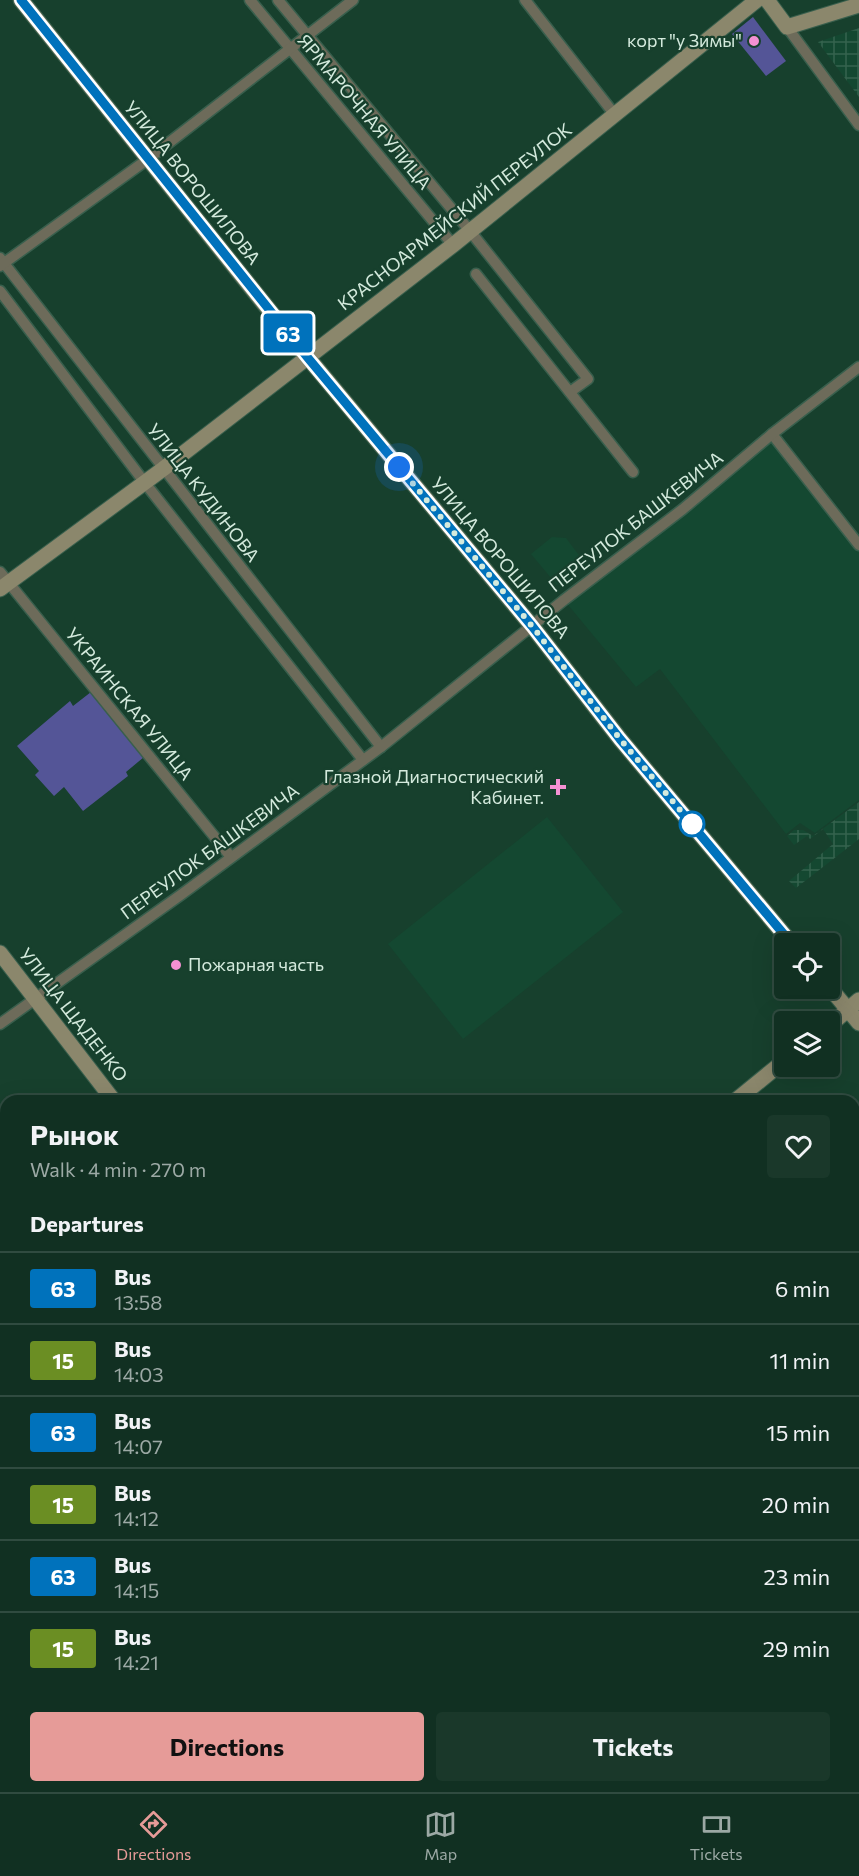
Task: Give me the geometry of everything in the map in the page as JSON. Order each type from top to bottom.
[{"type":"street","name":"УЛИЦА ВОРОШИЛОВА","points":[[21,0],[308,358],[532,626],[620,739],[783,933]]},
{"type":"street","name":"ЯРМАРОЧНАЯ УЛИЦА","points":[[250,0],[453,245]]},
{"type":"street","points":[[278,0],[470,231],[588,379],[570,392]]},
{"type":"street","points":[[1,262],[148,159],[353,0]]},
{"type":"street","points":[[525,0],[615,114]]},
{"type":"street","name":"КРАСНОАРМЕЙСКИЙ ПЕРЕУЛОК","points":[[3,581],[145,483],[308,358],[453,245],[758,0]]},
{"type":"street","points":[[767,0],[859,124]]},
{"type":"street","points":[[787,27],[859,5]]},
{"type":"street","name":"УЛИЦА КУДИНОВА","points":[[1,262],[381,747]]},
{"type":"street","points":[[476,274],[633,472]]},
{"type":"street","points":[[0,291],[145,483],[363,760]]},
{"type":"street","name":"ПЕРЕУЛОК БАШКЕВИЧА","points":[[0,1024],[182,894],[381,747],[859,367]]},
{"type":"street","points":[[772,434],[859,545]]},
{"type":"street","name":"УКРАИНСКАЯ УЛИЦА","points":[[3,581],[231,856]]},
{"type":"street","name":"УЛИЦА ЩАДЕНКО","points":[[0,953],[109,1095]]},
{"type":"street","points":[[840,995],[854,1005],[859,1023]]},
{"type":"street","points":[[840,1017],[854,1005]]},
{"type":"street","points":[[742,1095],[774,1069]]},
{"type":"shaded area","name":"корт \"у Зимы\"","points":[[753,17],[786,61],[766,76],[732,34]]},
{"type":"shaded area","points":[[859,28],[859,97],[818,42]]},
{"type":"shaded area","points":[[772,434],[859,545],[859,800],[815,833],[800,823],[786,834],[660,669],[636,687],[564,600]]},
{"type":"shaded area","points":[[552,537],[566,538],[584,562],[557,585],[531,554]]},
{"type":"shaded area","points":[[91,692],[144,757],[126,772],[128,776],[83,811],[64,787],[54,796],[35,775],[39,771],[17,746],[70,701],[73,706]]},
{"type":"shaded area","points":[[859,802],[859,839],[796,888],[789,881],[833,844],[823,829],[810,839],[807,836],[794,845],[787,836],[794,830],[803,830],[813,836]]},
{"type":"shaded area","points":[[547,817],[623,912],[463,1039],[388,944]]},
{"type":"bus line","name":"63","points":[[21,0],[308,358],[532,626],[620,739],[783,933]]},
{"type":"place","name":"корт \"у Зимы\"","points":[[754,41]]},
{"type":"place","name":"Глазной Диагностический Кабинет.","points":[[558,787]]},
{"type":"place","name":"Пожарная часть","points":[[176,965]]},
{"type":"route","points":[[399,467],[532,626],[620,739],[692,824]]}]
